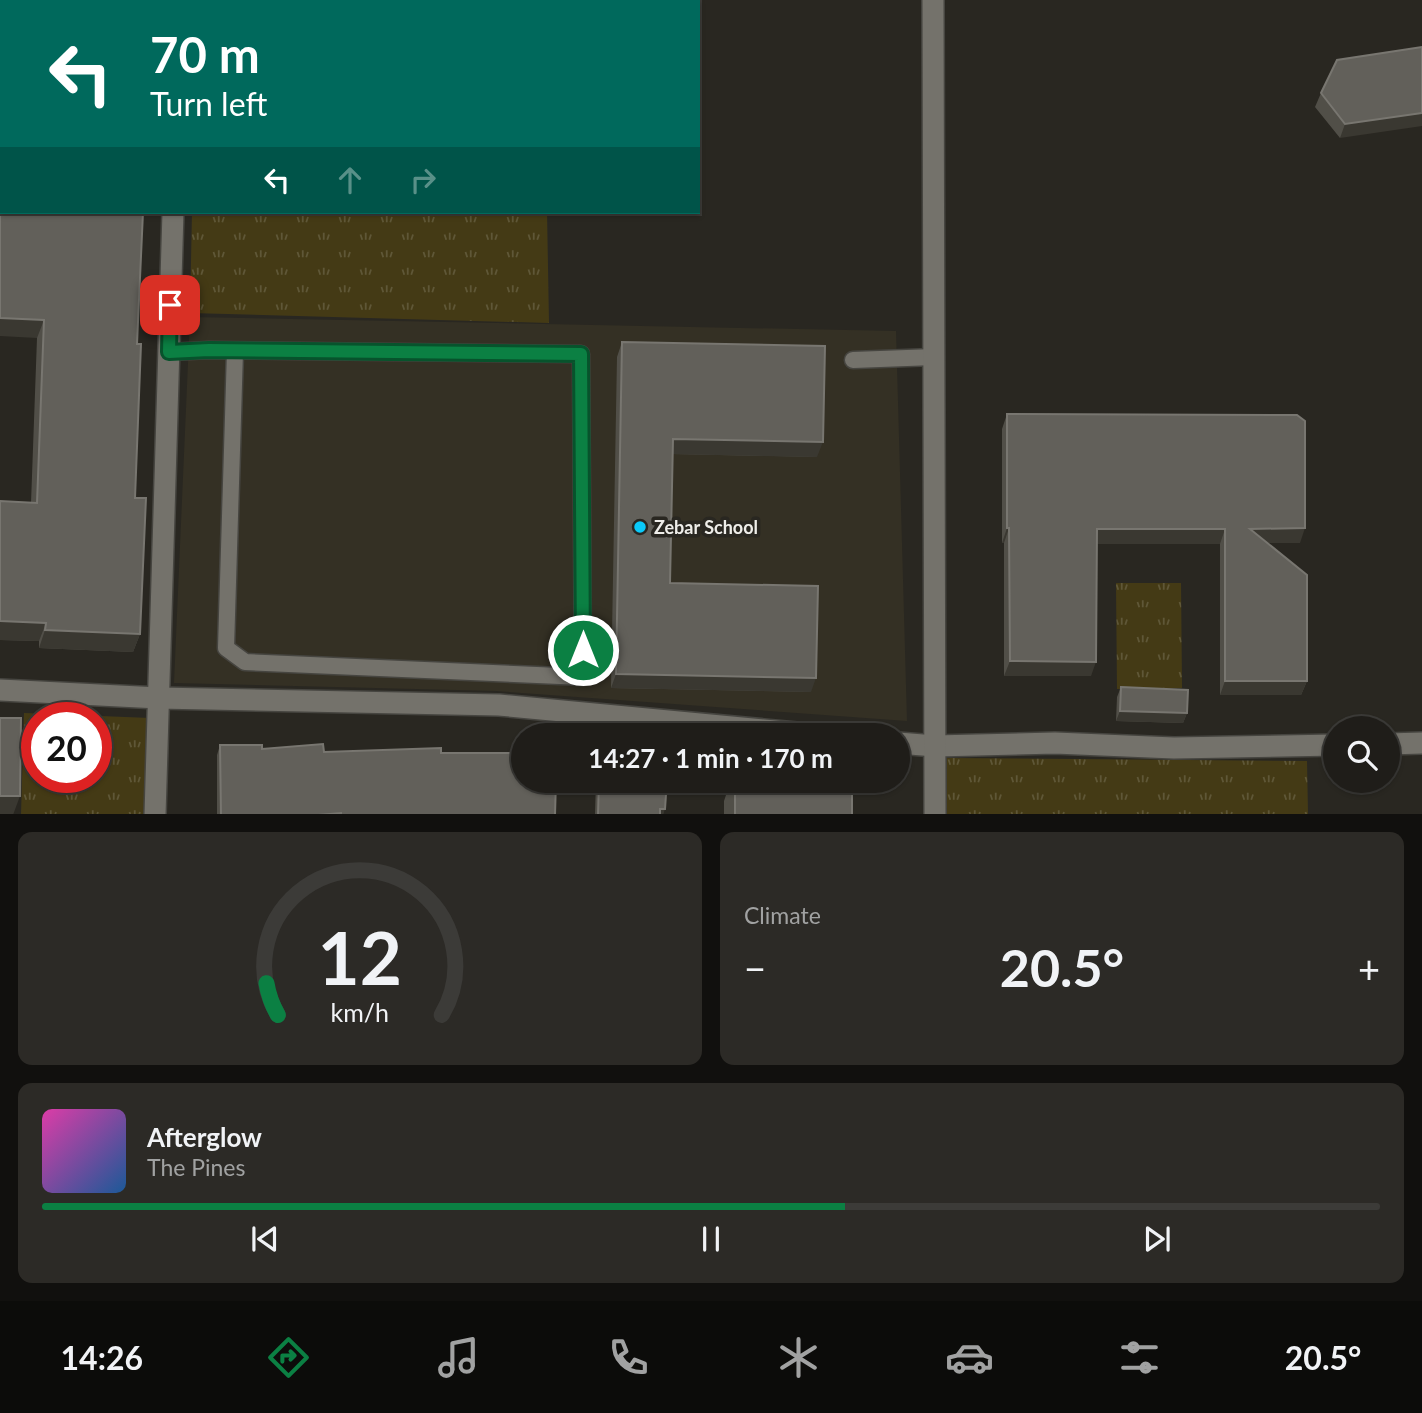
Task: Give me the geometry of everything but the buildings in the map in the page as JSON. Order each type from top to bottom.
[{"type":"street","points":[[933,0],[935,814]]},
{"type":"street","points":[[155,814],[173,214]]},
{"type":"street","points":[[0,690],[159,698],[499,705],[690,723]]},
{"type":"street","points":[[910,744],[935,746],[1055,743],[1174,748],[1323,745]]},
{"type":"street","points":[[1400,744],[1422,743]]},
{"type":"lane","points":[[169,352],[235,351],[581,354],[583,677],[245,662],[226,648],[235,351]]},
{"type":"lane","points":[[853,360],[934,357]]},
{"type":"shaded area","points":[[190,317],[896,331],[907,721],[496,691],[174,683]]},
{"type":"green space","points":[[192,214],[547,214],[549,323],[190,313]]},
{"type":"green space","points":[[1116,583],[1181,583],[1182,688],[1117,689]]},
{"type":"green space","points":[[112,716],[150,718],[144,814],[21,814],[22,793],[112,793]]},
{"type":"green space","points":[[947,758],[1307,761],[1308,814],[947,814]]},
{"type":"place","name":"Zebar School","points":[[640,527]]},
{"type":"route","points":[[170,305],[169,352],[209,350],[581,354],[583,650]]}]
